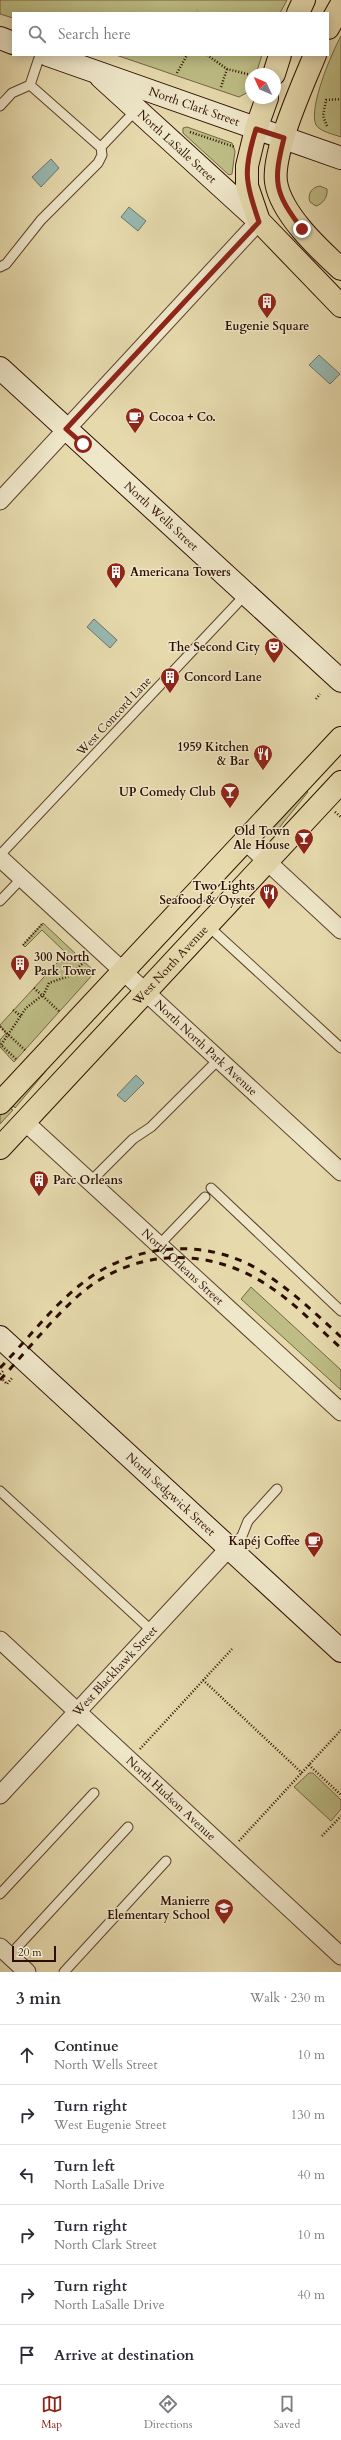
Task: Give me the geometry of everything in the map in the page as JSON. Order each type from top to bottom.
[{"type":"main road","points":[[298,12],[304,0]]},
{"type":"main road","points":[[329,26],[341,5]]},
{"type":"main road","points":[[276,68],[280,56]]},
{"type":"main road","points":[[315,56],[284,138],[277,166],[276,182],[282,200],[302,229],[341,269]]},
{"type":"main road","points":[[265,104],[256,129],[247,166],[247,186],[259,222],[341,306]]},
{"type":"main road","points":[[0,1103],[341,738]]},
{"type":"main road","name":"West North Avenue","points":[[0,1148],[341,782]]},
{"type":"street","points":[[0,38],[12,43]]},
{"type":"street","name":"North Clark Street","points":[[51,56],[341,158]]},
{"type":"street","name":"North LaSalle Street","points":[[96,72],[259,222]]},
{"type":"street","points":[[1,499],[259,222]]},
{"type":"street","name":"North Wells Street","points":[[0,368],[341,680]]},
{"type":"street","points":[[245,840],[341,930]]},
{"type":"street","name":"North North Park Avenue","points":[[0,857],[341,1172]]},
{"type":"street","name":"North Orleans Street","points":[[25,1122],[341,1412]]},
{"type":"street","name":"North Sedgwick Street","points":[[0,1337],[341,1651]]},
{"type":"street","name":"West Blackhawk Street","points":[[0,1795],[229,1548]]},
{"type":"street","name":"North Hudson Avenue","points":[[0,1640],[341,1956]]},
{"type":"street","points":[[5,1951],[27,1972]]},
{"type":"lane","points":[[0,106],[12,93],[30,85],[40,56]]},
{"type":"lane","points":[[0,267],[6,264],[42,220],[98,163],[102,155],[101,147],[30,85]]},
{"type":"lane","points":[[101,147],[152,92]]},
{"type":"lane","name":"West Concord Lane","points":[[0,857],[246,593]]},
{"type":"lane","points":[[0,902],[22,878]]},
{"type":"lane","points":[[207,925],[341,1048]]},
{"type":"lane","points":[[90,1182],[133,1138],[151,1127],[219,1059]]},
{"type":"lane","points":[[211,1188],[341,1311]]},
{"type":"lane","points":[[159,1245],[205,1197]]},
{"type":"lane","points":[[229,1548],[242,1536],[248,1521],[277,1490]]},
{"type":"lane","points":[[0,1491],[152,1631]]},
{"type":"lane","points":[[0,1894],[94,1793]]},
{"type":"lane","points":[[5,1951],[128,1827]]},
{"type":"lane","points":[[64,1972],[166,1861]]},
{"type":"path","points":[[177,73],[186,56]]},
{"type":"path","points":[[208,56],[227,69],[245,74]]},
{"type":"path","points":[[221,87],[227,69]]},
{"type":"path","points":[[327,126],[323,116],[326,100],[341,99]]},
{"type":"path","points":[[190,132],[235,147]]},
{"type":"path","points":[[316,699],[320,694]]},
{"type":"path","points":[[22,945],[43,923]]},
{"type":"path","points":[[17,1059],[1,1045],[12,1029],[33,1001],[42,996],[49,983],[69,976],[84,962]]},
{"type":"path","points":[[34,988],[60,1012]]},
{"type":"path","points":[[13,1010],[21,1016]]},
{"type":"path","points":[[0,1028],[12,1029]]},
{"type":"path","points":[[0,1028],[25,1050]]},
{"type":"path","points":[[0,1374],[4,1370]]},
{"type":"path","points":[[3,1380],[7,1384],[12,1378]]},
{"type":"path","points":[[140,1750],[232,1649]]},
{"type":"path","points":[[203,1680],[302,1773]]},
{"type":"path","points":[[239,1841],[341,1730]]},
{"type":"path","points":[[309,1765],[341,1795]]},
{"type":"path","points":[[322,1836],[341,1816]]},
{"type":"green space","points":[[0,0],[287,0],[281,12],[12,12],[12,18],[0,14]]},
{"type":"green space","points":[[341,36],[341,137],[324,131],[318,127],[314,117],[315,106],[322,80]]},
{"type":"green space","points":[[119,56],[262,56],[258,68],[245,68],[245,94],[239,97]]},
{"type":"green space","points":[[187,127],[232,143],[235,151],[232,174],[229,175],[183,133],[183,128]]},
{"type":"green space","points":[[320,186],[327,189],[327,195],[323,202],[316,206],[310,202],[309,196],[313,189]]},
{"type":"green space","points":[[306,790],[308,792],[275,833],[269,828]]},
{"type":"green space","points":[[43,923],[95,972],[14,1062],[0,1047],[0,1040],[6,1033],[0,1025],[66,953],[42,930],[25,947],[23,945]]},
{"type":"green space","points":[[43,1068],[46,1071],[15,1108],[14,1106],[11,1109],[13,1110],[0,1124],[0,1115]]},
{"type":"green space","points":[[251,1287],[341,1370],[341,1390],[241,1299]]},
{"type":"green space","points":[[309,1773],[313,1773],[341,1800],[341,1809],[331,1821],[294,1787]]},
{"type":"water","points":[[51,159],[59,168],[41,187],[32,177]]},
{"type":"water","points":[[129,207],[146,221],[138,231],[121,217]]},
{"type":"water","points":[[319,355],[340,374],[330,384],[309,365]]},
{"type":"water","points":[[94,619],[117,640],[110,648],[87,627]]},
{"type":"water","points":[[136,1075],[144,1083],[125,1102],[117,1095]]},
{"type":"railway","points":[[0,1368],[48,1315],[80,1285],[100,1271],[121,1261],[144,1253],[167,1249],[191,1249],[214,1252],[237,1259],[259,1270],[312,1310],[341,1337]]},
{"type":"railway","points":[[0,1380],[68,1305],[100,1279],[123,1268],[147,1261],[171,1258],[196,1259],[220,1264],[244,1272],[267,1285],[287,1299],[341,1348]]},
{"type":"place","name":"Eugenie Square","points":[[267,319]]},
{"type":"place","name":"Cocoa + Co.","points":[[135,434]]},
{"type":"place","name":"Americana Towers","points":[[116,589]]},
{"type":"place","name":"The Second City","points":[[274,664]]},
{"type":"place","name":"Concord Lane","points":[[170,694]]},
{"type":"place","name":"1959 Kitchen & Bar","points":[[263,771]]},
{"type":"place","name":"UP Comedy Club","points":[[230,809]]},
{"type":"place","name":"Old Town Ale House","points":[[304,855]]},
{"type":"place","name":"Two Lights Seafood & Oyster","points":[[269,910]]},
{"type":"place","name":"300 North Park Tower","points":[[20,981]]},
{"type":"place","name":"Parc Orleans","points":[[39,1197]]},
{"type":"place","name":"Kapéj Coffee","points":[[314,1558]]},
{"type":"place","name":"Manierre Elementary School","points":[[224,1925]]},
{"type":"route","points":[[83,444],[66,429],[259,222],[247,186],[249,152],[256,129],[284,138],[277,166],[276,182],[282,200],[302,229]]}]
